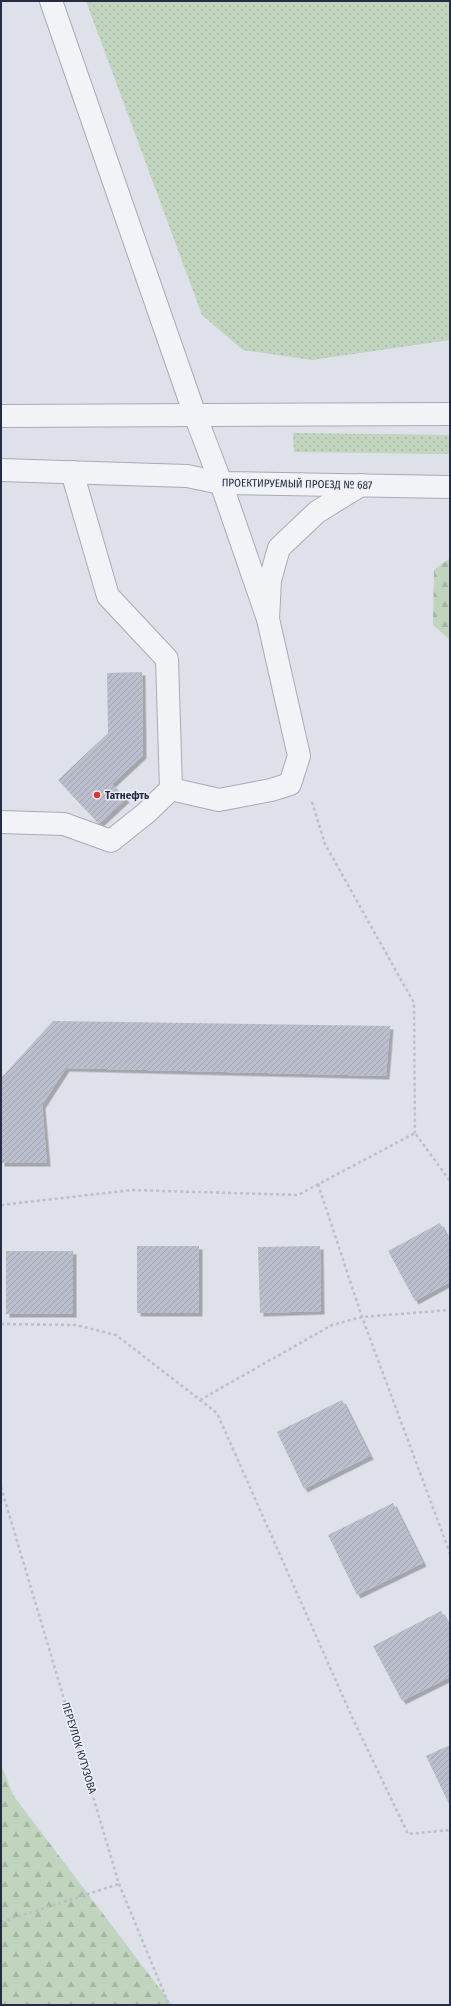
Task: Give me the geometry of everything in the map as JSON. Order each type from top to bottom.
[{"type":"street","points":[[51,1],[195,415],[221,483],[268,619],[299,756],[290,784],[271,790],[219,800],[172,789]]},
{"type":"street","points":[[1,416],[450,414]]},
{"type":"street","name":"ПРОЕКТИРУЕМЫЙ ПРОЕЗД № 687","points":[[1,470],[187,476],[221,483],[450,487]]},
{"type":"street","points":[[1,822],[64,824],[112,841],[172,789],[167,659],[108,596],[72,472]]},
{"type":"street","points":[[268,619],[270,580],[280,548],[317,512],[361,485]]},
{"type":"path","points":[[290,784],[311,798],[325,844],[414,1003],[415,1133],[450,1181]]},
{"type":"path","points":[[1,1204],[132,1190],[298,1195],[415,1133]]},
{"type":"path","points":[[318,1184],[362,1317],[450,1554]]},
{"type":"path","points":[[200,1400],[332,1325],[362,1317],[450,1310]]},
{"type":"path","points":[[1,1324],[76,1325],[116,1335],[217,1413],[352,1717],[408,1834],[450,1830]]},
{"type":"path","name":"ПЕРЕУЛОК КУТУЗОВА","points":[[1,1487],[120,1884],[169,2005]]},
{"type":"path","points":[[1,1922],[120,1884]]},
{"type":"green space","points":[[86,1],[450,1],[450,340],[312,360],[243,350],[202,315]]},
{"type":"green space","points":[[293,433],[450,435],[450,454],[294,452]]},
{"type":"green space","points":[[450,558],[450,640],[433,625],[434,570]]},
{"type":"green space","points":[[1,1764],[13,1795],[172,2005],[1,2005]]},
{"type":"building","points":[[142,672],[143,755],[112,784],[126,799],[99,824],[58,780],[108,733],[107,673]]},
{"type":"building","points":[[53,1021],[390,1026],[386,1076],[66,1068],[42,1105],[47,1163],[1,1163],[1,1078]]},
{"type":"building","points":[[440,1223],[450,1242],[450,1282],[415,1301],[388,1251]]},
{"type":"building","points":[[137,1246],[199,1246],[199,1313],[137,1313]]},
{"type":"building","points":[[320,1246],[321,1311],[260,1313],[258,1247]]},
{"type":"building","points":[[6,1251],[73,1251],[73,1314],[6,1314]]},
{"type":"building","points":[[342,1400],[370,1456],[304,1489],[277,1432]]},
{"type":"building","points":[[393,1503],[423,1563],[357,1595],[328,1535]]},
{"type":"building","points":[[441,1611],[450,1628],[450,1677],[402,1701],[373,1646]]},
{"type":"building","points":[[450,1745],[450,1806],[426,1756]]},
{"type":"place","name":"Татнефть","points":[[97,795]]}]
